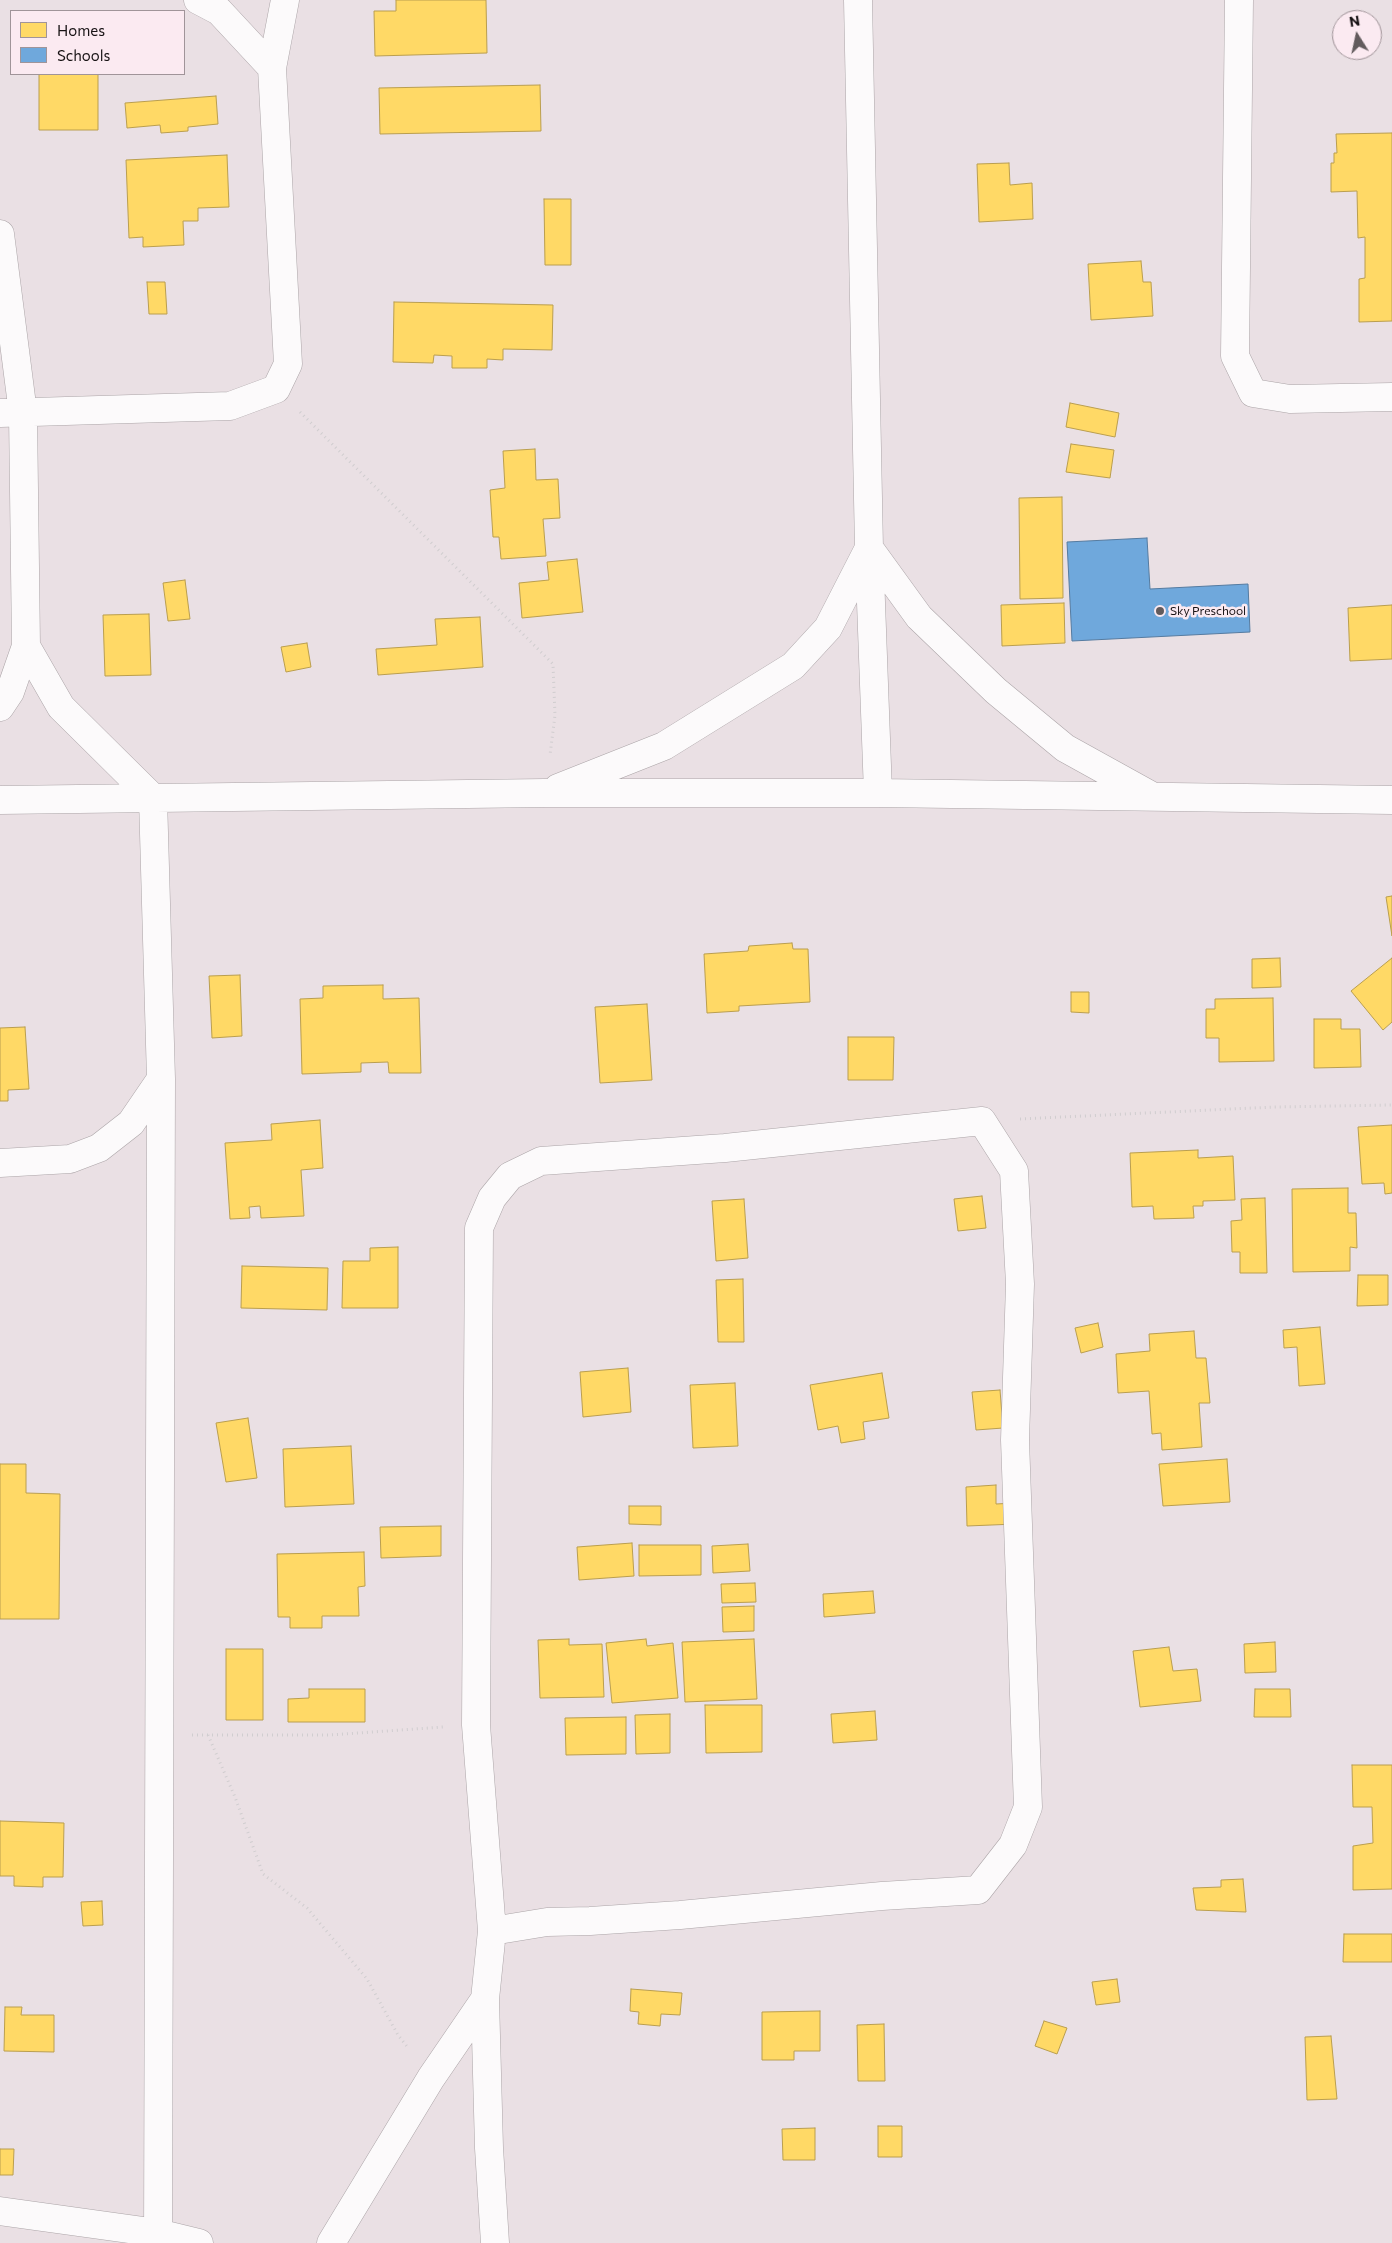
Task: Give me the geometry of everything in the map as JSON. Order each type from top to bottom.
[{"type":"street","points":[[198,0],[219,11],[272,68]]},
{"type":"street","points":[[12,413],[230,406],[276,389],[288,364],[272,68],[285,0]]},
{"type":"street","points":[[858,0],[869,548],[878,793]]},
{"type":"street","points":[[1239,0],[1235,356],[1253,393],[1290,399],[1392,397]]},
{"type":"street","points":[[0,234],[26,646],[10,692],[0,707]]},
{"type":"street","points":[[545,793],[664,746],[793,666],[828,628],[869,548]]},
{"type":"street","points":[[869,548],[919,617],[996,690],[1064,748],[1153,797]]},
{"type":"street","points":[[26,646],[61,707],[153,798],[161,1079],[158,2238]]},
{"type":"street","points":[[0,800],[545,793],[878,793],[1392,800]]},
{"type":"street","points":[[0,1163],[70,1159],[99,1148],[131,1123],[161,1079]]},
{"type":"street","points":[[492,1931],[547,1922],[680,1915],[882,1896],[978,1890],[1013,1845],[1028,1807],[1015,1440],[1020,1284],[1014,1171],[982,1121],[725,1148],[541,1161],[510,1176],[492,1198],[479,1228],[476,1725],[492,1931],[485,1999],[495,2243]]},
{"type":"street","points":[[331,2243],[431,2078],[485,1999]]},
{"type":"street","points":[[0,2211],[158,2238],[199,2243]]},
{"type":"path","points":[[276,389],[553,664],[555,715],[545,793]]},
{"type":"path","points":[[982,1121],[1283,1107],[1392,1105]]},
{"type":"path","points":[[159,1734],[330,1735],[420,1727],[476,1725]]},
{"type":"path","points":[[208,1735],[235,1797],[263,1874],[307,1908],[367,1979],[398,2035],[431,2078]]},
{"type":"building: Homes","points":[[396,0],[486,0],[487,53],[375,56],[374,11],[396,11]]},
{"type":"building: Homes","points":[[39,75],[98,75],[98,130],[39,130]]},
{"type":"building: Homes","points":[[540,85],[541,131],[380,134],[379,88]]},
{"type":"building: Homes","points":[[216,96],[218,124],[188,127],[188,131],[161,133],[160,125],[127,128],[125,103]]},
{"type":"building: Homes","points":[[1392,133],[1392,321],[1359,322],[1359,279],[1365,278],[1365,237],[1358,238],[1357,191],[1331,192],[1331,163],[1334,163],[1334,153],[1337,153],[1336,134]]},
{"type":"building: Homes","points":[[227,155],[229,207],[198,208],[198,221],[183,221],[184,245],[143,247],[143,237],[129,238],[126,160]]},
{"type":"building: Homes","points":[[1009,163],[1010,185],[1032,183],[1033,219],[979,222],[977,164]]},
{"type":"building: Homes","points":[[544,199],[571,199],[571,265],[545,265]]},
{"type":"building: Homes","points":[[1141,261],[1143,282],[1151,282],[1153,316],[1091,320],[1088,264]]},
{"type":"building: Homes","points":[[147,282],[165,282],[167,314],[149,314]]},
{"type":"building: Homes","points":[[394,302],[553,305],[552,350],[503,349],[503,360],[487,359],[487,368],[452,368],[452,356],[434,355],[433,363],[393,362]]},
{"type":"building: Homes","points":[[1070,403],[1119,413],[1115,437],[1066,427]]},
{"type":"building: Homes","points":[[1071,444],[1114,450],[1110,478],[1066,472]]},
{"type":"building: Homes","points":[[535,449],[536,480],[558,479],[560,518],[543,519],[546,556],[501,559],[499,537],[493,537],[490,490],[505,488],[503,451]]},
{"type":"building: Homes","points":[[1062,497],[1063,598],[1020,599],[1019,498]]},
{"type":"building: Homes","points":[[577,559],[583,612],[522,618],[519,583],[549,580],[547,562]]},
{"type":"building: Homes","points":[[185,580],[190,619],[168,621],[163,583]]},
{"type":"building: Homes","points":[[1064,603],[1065,643],[1002,646],[1001,605]]},
{"type":"building: Homes","points":[[1392,605],[1392,659],[1350,661],[1348,608]]},
{"type":"building: Homes","points":[[149,614],[151,675],[105,676],[103,615]]},
{"type":"building: Homes","points":[[480,617],[483,667],[378,675],[376,649],[437,645],[435,619]]},
{"type":"building: Homes","points":[[307,643],[311,667],[286,672],[281,647]]},
{"type":"building: Homes","points":[[1392,896],[1392,936],[1386,897]]},
{"type":"building: Homes","points":[[792,943],[793,949],[808,949],[810,1002],[739,1006],[739,1011],[707,1013],[704,954],[748,951],[749,946]]},
{"type":"building: Homes","points":[[1280,958],[1281,987],[1252,988],[1252,959]]},
{"type":"building: Homes","points":[[1392,958],[1392,1022],[1383,1030],[1351,991]]},
{"type":"building: Homes","points":[[240,975],[242,1036],[212,1038],[209,976]]},
{"type":"building: Homes","points":[[383,985],[383,999],[419,998],[421,1073],[389,1073],[388,1062],[361,1063],[361,1072],[302,1074],[300,999],[323,998],[323,986]]},
{"type":"building: Homes","points":[[1071,992],[1089,992],[1089,1013],[1071,1012]]},
{"type":"building: Homes","points":[[1273,998],[1274,1061],[1219,1062],[1219,1038],[1206,1038],[1206,1009],[1215,1009],[1215,999]]},
{"type":"building: Homes","points":[[647,1004],[652,1080],[600,1083],[595,1007]]},
{"type":"building: Homes","points":[[1314,1019],[1341,1019],[1341,1029],[1360,1029],[1361,1067],[1314,1068]]},
{"type":"building: Homes","points":[[25,1027],[29,1089],[8,1090],[8,1101],[0,1101],[0,1028]]},
{"type":"building: Homes","points":[[848,1037],[894,1037],[893,1080],[848,1080]]},
{"type":"building: Homes","points":[[320,1120],[323,1168],[301,1170],[304,1216],[261,1218],[260,1206],[249,1207],[250,1218],[230,1219],[225,1143],[272,1140],[271,1124]]},
{"type":"building: Homes","points":[[1392,1125],[1392,1193],[1385,1194],[1384,1183],[1362,1184],[1358,1127]]},
{"type":"building: Homes","points":[[1198,1150],[1198,1158],[1233,1156],[1235,1200],[1203,1201],[1203,1206],[1193,1206],[1194,1218],[1154,1219],[1153,1206],[1132,1207],[1130,1153]]},
{"type":"building: Homes","points":[[1348,1188],[1348,1213],[1356,1213],[1357,1248],[1350,1247],[1350,1271],[1293,1272],[1292,1189]]},
{"type":"building: Homes","points":[[982,1196],[986,1228],[958,1231],[954,1199]]},
{"type":"building: Homes","points":[[1265,1198],[1267,1273],[1240,1273],[1240,1252],[1232,1252],[1231,1221],[1242,1220],[1241,1199]]},
{"type":"building: Homes","points":[[744,1199],[748,1258],[716,1261],[712,1201]]},
{"type":"building: Homes","points":[[398,1247],[398,1308],[342,1308],[343,1261],[370,1261],[370,1248]]},
{"type":"building: Homes","points":[[242,1266],[328,1268],[327,1310],[241,1308]]},
{"type":"building: Homes","points":[[1358,1275],[1388,1275],[1388,1305],[1357,1306]]},
{"type":"building: Homes","points":[[743,1279],[744,1342],[718,1342],[716,1280]]},
{"type":"building: Homes","points":[[1098,1323],[1103,1347],[1081,1353],[1075,1328]]},
{"type":"building: Homes","points":[[1320,1327],[1325,1384],[1299,1386],[1297,1347],[1284,1348],[1283,1330]]},
{"type":"building: Homes","points":[[1194,1331],[1196,1358],[1206,1358],[1210,1403],[1199,1403],[1202,1447],[1162,1450],[1161,1433],[1152,1434],[1149,1391],[1118,1393],[1116,1354],[1150,1351],[1149,1334]]},
{"type":"building: Homes","points":[[628,1368],[631,1412],[583,1417],[580,1372]]},
{"type":"building: Homes","points":[[882,1373],[889,1418],[863,1422],[865,1439],[841,1443],[838,1426],[818,1430],[810,1385]]},
{"type":"building: Homes","points":[[735,1383],[738,1446],[693,1448],[690,1385]]},
{"type":"building: Homes","points":[[1000,1390],[1003,1428],[976,1430],[972,1392]]},
{"type":"building: Homes","points":[[248,1418],[257,1478],[226,1482],[216,1423]]},
{"type":"building: Homes","points":[[351,1446],[354,1504],[285,1507],[283,1449]]},
{"type":"building: Homes","points":[[1227,1459],[1230,1502],[1163,1506],[1159,1464]]},
{"type":"building: Homes","points":[[0,1464],[26,1464],[26,1493],[60,1494],[59,1619],[0,1619]]},
{"type":"building: Homes","points":[[996,1485],[996,1504],[1014,1503],[1016,1524],[967,1526],[966,1487]]},
{"type":"building: Homes","points":[[629,1506],[661,1506],[661,1525],[629,1524]]},
{"type":"building: Homes","points":[[441,1526],[441,1556],[381,1558],[380,1527]]},
{"type":"building: Homes","points":[[632,1543],[634,1576],[579,1580],[577,1547]]},
{"type":"building: Homes","points":[[748,1544],[750,1571],[713,1573],[712,1546]]},
{"type":"building: Homes","points":[[639,1545],[701,1545],[701,1575],[639,1576]]},
{"type":"building: Homes","points":[[364,1552],[365,1586],[358,1587],[359,1616],[322,1616],[322,1628],[290,1628],[290,1617],[278,1617],[277,1554]]},
{"type":"building: Homes","points":[[755,1583],[756,1602],[722,1603],[721,1584]]},
{"type":"building: Homes","points":[[873,1591],[875,1613],[824,1617],[823,1594]]},
{"type":"building: Homes","points":[[754,1606],[754,1631],[723,1632],[722,1607]]},
{"type":"building: Homes","points":[[569,1639],[569,1645],[602,1644],[604,1697],[540,1698],[538,1640]]},
{"type":"building: Homes","points":[[646,1639],[647,1646],[673,1643],[678,1698],[612,1703],[606,1643]]},
{"type":"building: Homes","points":[[754,1639],[757,1699],[685,1702],[682,1642]]},
{"type":"building: Homes","points":[[1275,1642],[1276,1672],[1245,1673],[1244,1644]]},
{"type":"building: Homes","points":[[1169,1647],[1173,1671],[1197,1669],[1201,1701],[1140,1707],[1133,1651]]},
{"type":"building: Homes","points":[[226,1649],[263,1649],[263,1720],[226,1720]]},
{"type":"building: Homes","points":[[309,1689],[365,1689],[365,1722],[288,1722],[288,1699],[309,1698]]},
{"type":"building: Homes","points":[[1255,1689],[1290,1689],[1291,1717],[1254,1717]]},
{"type":"building: Homes","points":[[705,1705],[762,1705],[762,1752],[706,1753]]},
{"type":"building: Homes","points":[[875,1711],[877,1740],[833,1743],[831,1714]]},
{"type":"building: Homes","points":[[670,1714],[670,1753],[636,1754],[635,1715]]},
{"type":"building: Homes","points":[[626,1717],[626,1754],[566,1755],[565,1718]]},
{"type":"building: Homes","points":[[1352,1765],[1392,1765],[1392,1889],[1353,1890],[1353,1846],[1373,1843],[1372,1807],[1353,1807]]},
{"type":"building: Homes","points":[[0,1821],[64,1823],[63,1877],[43,1877],[43,1887],[14,1886],[14,1876],[0,1876]]},
{"type":"building: Homes","points":[[1243,1879],[1246,1912],[1196,1910],[1193,1888],[1221,1887],[1221,1880]]},
{"type":"building: Homes","points":[[102,1901],[103,1925],[83,1926],[81,1902]]},
{"type":"building: Homes","points":[[1344,1934],[1392,1934],[1392,1962],[1343,1962]]},
{"type":"building: Homes","points":[[1117,1979],[1120,2002],[1096,2005],[1092,1982]]},
{"type":"building: Homes","points":[[631,1989],[682,1993],[680,2015],[661,2014],[660,2026],[638,2024],[639,2012],[630,2011]]},
{"type":"building: Homes","points":[[5,2007],[22,2007],[21,2015],[54,2015],[54,2052],[4,2051]]},
{"type":"building: Homes","points":[[820,2011],[820,2051],[794,2051],[794,2060],[762,2060],[762,2012]]},
{"type":"building: Homes","points":[[1044,2021],[1067,2028],[1057,2054],[1035,2046]]},
{"type":"building: Homes","points":[[884,2024],[885,2081],[858,2081],[857,2025]]},
{"type":"building: Homes","points":[[1331,2036],[1337,2099],[1307,2100],[1305,2037]]},
{"type":"building: Homes","points":[[878,2126],[902,2126],[902,2157],[878,2157]]},
{"type":"building: Homes","points":[[815,2128],[815,2160],[783,2160],[782,2129]]},
{"type":"building: Homes","points":[[0,2149],[14,2149],[13,2175],[0,2175]]},
{"type":"building: Schools","name":"Sky Preschool","points":[[1147,538],[1150,589],[1248,584],[1250,632],[1072,641],[1067,542]]},
{"type":"place","name":"Sky Preschool","points":[[1160,611]]}]
